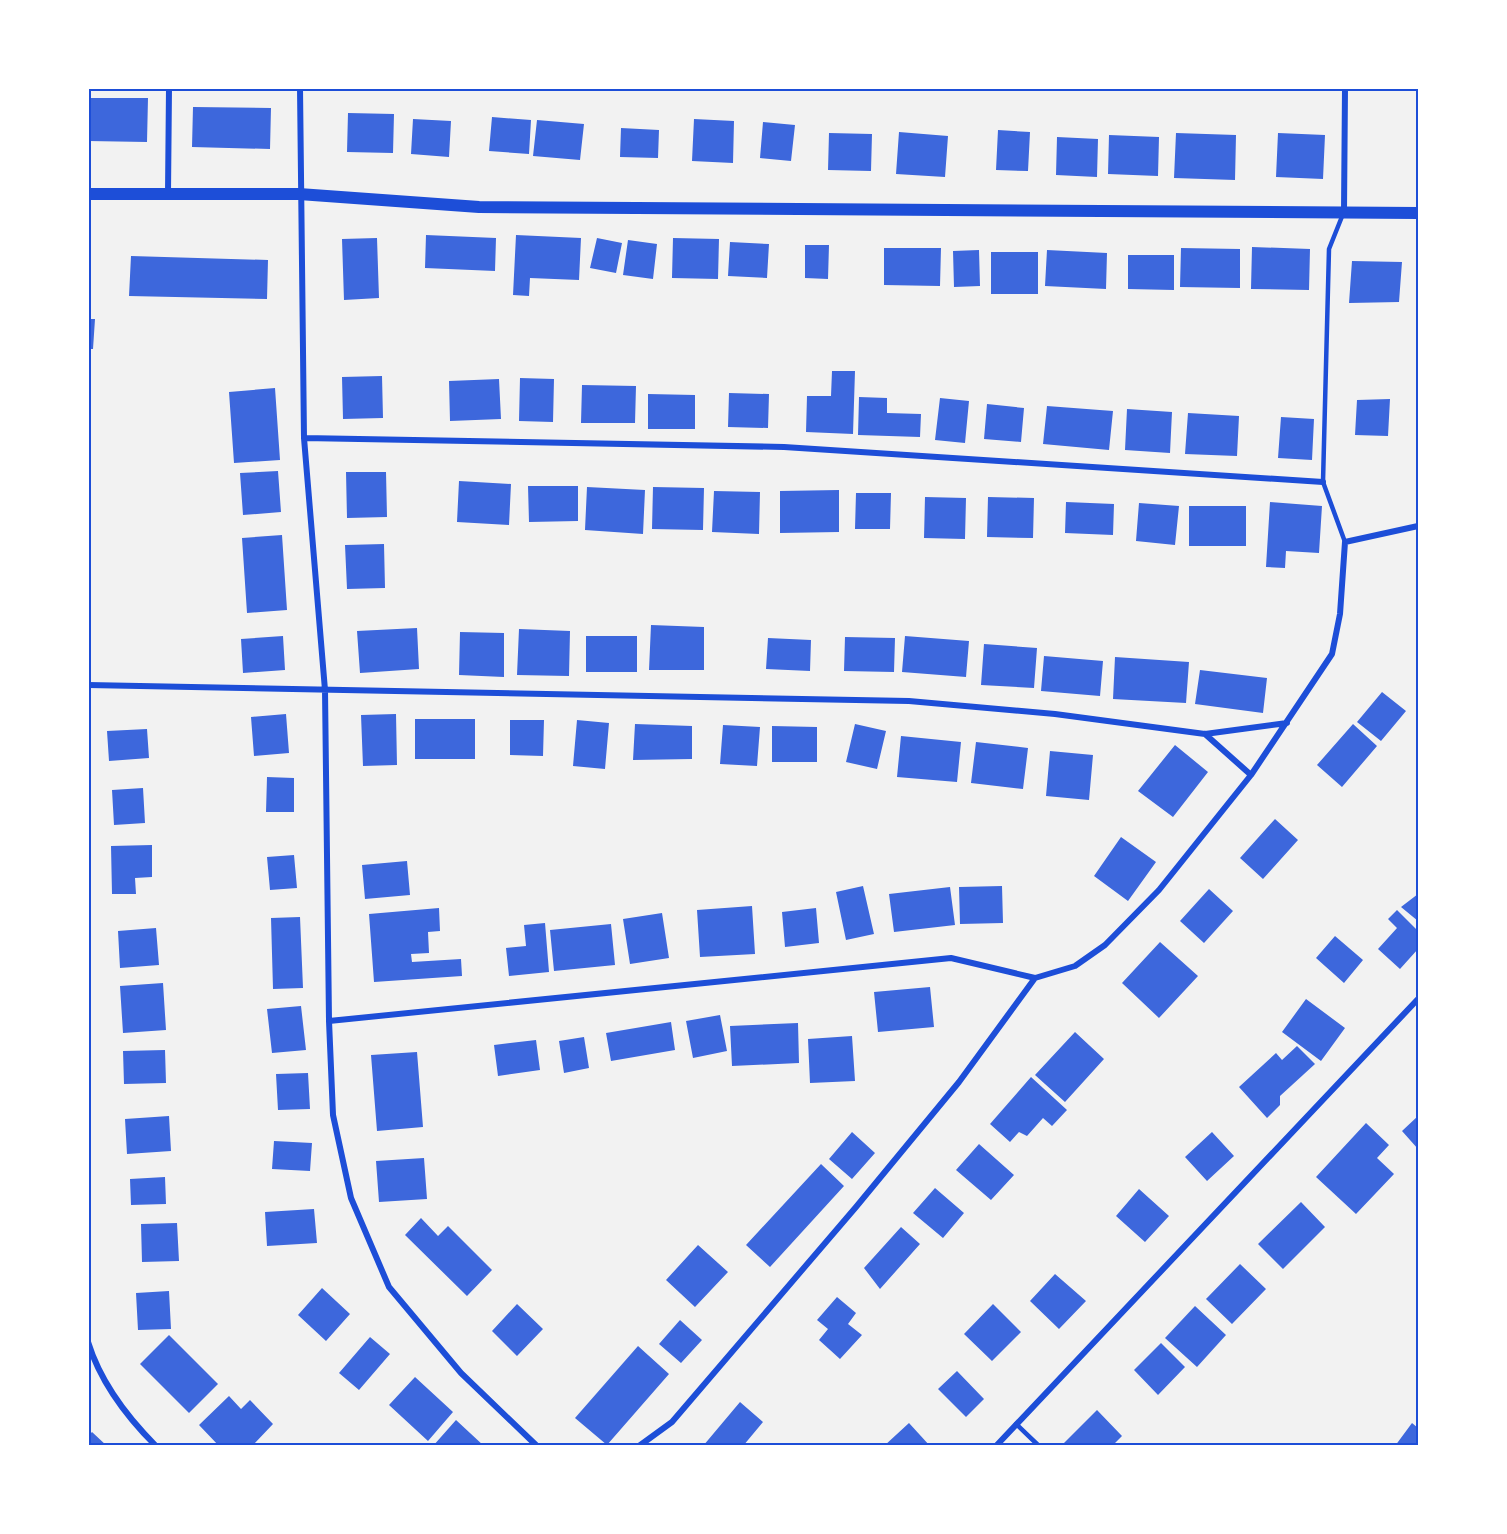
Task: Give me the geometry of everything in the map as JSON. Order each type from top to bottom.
[{"type":"main road","points":[[88,194],[299,194],[479,207],[1419,213]]},
{"type":"street","points":[[168,193],[169,88]]},
{"type":"street","points":[[300,88],[299,194],[304,438],[325,690],[329,1021],[333,1115],[351,1198],[389,1287],[461,1373],[537,1446]]},
{"type":"street","points":[[1344,211],[1345,88]]},
{"type":"street","points":[[304,438],[784,447],[1323,482]]},
{"type":"street","points":[[329,1021],[951,958],[1035,978],[1075,966],[1105,945],[1159,890],[1251,775],[1332,654],[1340,614],[1345,542],[1419,525]]},
{"type":"street","points":[[88,685],[909,701],[1055,714],[1205,734],[1287,723]]},
{"type":"street","points":[[1205,734],[1251,775]]},
{"type":"street","points":[[639,1446],[672,1422],[856,1207],[959,1082],[1035,978]]},
{"type":"street","points":[[996,1446],[1419,999]]},
{"type":"street","points":[[88,1342],[95,1363],[119,1403],[156,1446]]},
{"type":"lane","points":[[1344,211],[1329,249],[1323,482],[1345,542]]},
{"type":"lane","points":[[1017,1424],[1039,1446]]},
{"type":"building","points":[[88,98],[148,98],[147,142],[88,141]]},
{"type":"building","points":[[193,107],[271,108],[270,149],[192,147]]},
{"type":"building","points":[[348,113],[394,114],[393,153],[347,152]]},
{"type":"building","points":[[492,117],[531,120],[529,154],[489,151]]},
{"type":"building","points":[[413,119],[451,121],[449,157],[411,154]]},
{"type":"building","points":[[694,119],[734,121],[733,163],[692,161]]},
{"type":"building","points":[[537,120],[584,124],[580,160],[533,156]]},
{"type":"building","points":[[763,122],[795,125],[791,161],[760,158]]},
{"type":"building","points":[[621,128],[659,130],[658,158],[620,157]]},
{"type":"building","points":[[998,130],[1030,132],[1028,171],[996,170]]},
{"type":"building","points":[[899,132],[948,136],[945,177],[896,174]]},
{"type":"building","points":[[829,133],[872,134],[871,171],[828,170]]},
{"type":"building","points":[[1176,133],[1236,135],[1235,180],[1174,178]]},
{"type":"building","points":[[1278,133],[1325,135],[1323,179],[1276,177]]},
{"type":"building","points":[[1109,135],[1159,137],[1158,176],[1108,174]]},
{"type":"building","points":[[1057,137],[1098,139],[1097,177],[1056,175]]},
{"type":"building","points":[[426,235],[496,238],[495,271],[425,268]]},
{"type":"building","points":[[516,235],[581,238],[579,280],[530,278],[529,296],[513,295]]},
{"type":"building","points":[[377,238],[379,298],[344,300],[342,239]]},
{"type":"building","points":[[597,238],[622,243],[616,273],[590,268]]},
{"type":"building","points":[[673,238],[719,239],[718,279],[672,278]]},
{"type":"building","points":[[628,240],[657,244],[653,279],[623,275]]},
{"type":"building","points":[[730,242],[769,244],[767,278],[728,276]]},
{"type":"building","points":[[805,245],[829,245],[828,279],[805,278]]},
{"type":"building","points":[[1252,247],[1310,249],[1309,290],[1251,289]]},
{"type":"building","points":[[884,248],[941,248],[940,286],[884,285]]},
{"type":"building","points":[[1181,248],[1240,249],[1240,288],[1180,287]]},
{"type":"building","points":[[979,250],[980,286],[954,287],[953,251]]},
{"type":"building","points":[[1047,250],[1107,253],[1106,289],[1045,286]]},
{"type":"building","points":[[991,252],[1038,252],[1038,294],[991,294]]},
{"type":"building","points":[[1128,255],[1174,255],[1174,290],[1128,289]]},
{"type":"building","points":[[131,256],[268,260],[267,299],[129,296]]},
{"type":"building","points":[[1352,261],[1402,262],[1399,302],[1349,303]]},
{"type":"building","points":[[88,319],[95,319],[93,349],[88,349]]},
{"type":"building","points":[[832,371],[855,371],[853,434],[806,432],[807,396],[831,396]]},
{"type":"building","points":[[382,376],[383,418],[343,419],[342,377]]},
{"type":"building","points":[[520,378],[554,379],[553,422],[519,421]]},
{"type":"building","points":[[499,379],[501,419],[450,421],[449,381]]},
{"type":"building","points":[[582,385],[636,386],[635,423],[581,423]]},
{"type":"building","points":[[275,388],[280,460],[234,463],[229,392]]},
{"type":"building","points":[[729,393],[769,394],[768,428],[728,427]]},
{"type":"building","points":[[648,394],[695,395],[695,429],[648,429]]},
{"type":"building","points":[[859,397],[887,398],[887,413],[921,414],[920,437],[858,435]]},
{"type":"building","points":[[940,398],[969,401],[965,443],[935,440]]},
{"type":"building","points":[[1390,399],[1388,436],[1355,435],[1357,400]]},
{"type":"building","points":[[987,404],[1024,408],[1021,442],[984,439]]},
{"type":"building","points":[[1047,406],[1113,411],[1109,450],[1043,444]]},
{"type":"building","points":[[1127,409],[1172,412],[1170,453],[1125,450]]},
{"type":"building","points":[[1188,413],[1239,416],[1237,456],[1185,454]]},
{"type":"building","points":[[1281,417],[1314,419],[1312,460],[1278,458]]},
{"type":"building","points":[[278,471],[281,512],[243,515],[240,473]]},
{"type":"building","points":[[346,472],[386,472],[387,517],[347,518]]},
{"type":"building","points":[[459,481],[511,484],[509,525],[457,522]]},
{"type":"building","points":[[528,486],[578,486],[578,521],[529,522]]},
{"type":"building","points":[[587,487],[645,490],[643,534],[585,530]]},
{"type":"building","points":[[653,487],[704,488],[703,530],[652,529]]},
{"type":"building","points":[[839,490],[839,532],[780,533],[780,491]]},
{"type":"building","points":[[714,491],[760,492],[759,534],[712,532]]},
{"type":"building","points":[[856,493],[891,493],[890,529],[855,529]]},
{"type":"building","points":[[925,497],[966,498],[965,539],[924,538]]},
{"type":"building","points":[[988,497],[1034,498],[1033,538],[987,537]]},
{"type":"building","points":[[1066,502],[1114,504],[1113,535],[1065,533]]},
{"type":"building","points":[[1270,502],[1322,506],[1319,553],[1286,551],[1285,568],[1266,567]]},
{"type":"building","points":[[1139,503],[1179,506],[1175,545],[1136,541]]},
{"type":"building","points":[[1189,506],[1246,506],[1246,546],[1189,546]]},
{"type":"building","points":[[282,535],[287,610],[247,613],[242,538]]},
{"type":"building","points":[[384,544],[385,588],[347,589],[345,545]]},
{"type":"building","points":[[651,625],[704,627],[704,670],[649,670]]},
{"type":"building","points":[[417,628],[419,669],[360,673],[357,631]]},
{"type":"building","points":[[519,629],[570,631],[569,676],[517,675]]},
{"type":"building","points":[[460,632],[504,633],[504,677],[459,675]]},
{"type":"building","points":[[283,636],[285,670],[243,673],[241,639]]},
{"type":"building","points":[[586,636],[637,636],[637,672],[586,672]]},
{"type":"building","points":[[905,636],[969,641],[966,677],[902,672]]},
{"type":"building","points":[[845,637],[895,638],[894,672],[844,671]]},
{"type":"building","points":[[768,638],[811,640],[810,671],[766,669]]},
{"type":"building","points":[[984,644],[1037,648],[1034,688],[981,685]]},
{"type":"building","points":[[1044,656],[1103,661],[1100,696],[1041,691]]},
{"type":"building","points":[[1115,657],[1189,662],[1186,703],[1113,699]]},
{"type":"building","points":[[1200,670],[1267,678],[1263,713],[1195,704]]},
{"type":"building","points":[[1382,692],[1406,711],[1381,741],[1357,722]]},
{"type":"building","points":[[286,714],[289,753],[254,756],[251,717]]},
{"type":"building","points":[[396,714],[397,765],[363,766],[361,715]]},
{"type":"building","points":[[415,719],[475,719],[475,759],[415,759]]},
{"type":"building","points":[[510,720],[544,720],[543,756],[510,755]]},
{"type":"building","points":[[577,720],[609,723],[605,769],[573,766]]},
{"type":"building","points":[[635,724],[692,726],[692,759],[633,760]]},
{"type":"building","points":[[855,724],[886,731],[877,769],[846,762]]},
{"type":"building","points":[[1353,724],[1377,746],[1342,787],[1317,765]]},
{"type":"building","points":[[723,725],[760,727],[757,766],[720,764]]},
{"type":"building","points":[[772,726],[817,727],[817,762],[772,762]]},
{"type":"building","points":[[147,729],[149,758],[109,761],[107,731]]},
{"type":"building","points":[[901,736],[961,742],[957,782],[897,777]]},
{"type":"building","points":[[976,742],[1028,748],[1023,789],[971,783]]},
{"type":"building","points":[[1175,745],[1208,772],[1173,817],[1138,791]]},
{"type":"building","points":[[1050,751],[1093,755],[1089,800],[1046,796]]},
{"type":"building","points":[[267,777],[294,778],[294,812],[266,812]]},
{"type":"building","points":[[143,788],[145,823],[114,825],[112,790]]},
{"type":"building","points":[[1275,819],[1298,840],[1263,879],[1240,858]]},
{"type":"building","points":[[1121,837],[1156,862],[1128,901],[1094,876]]},
{"type":"building","points":[[152,845],[152,877],[135,878],[136,894],[112,894],[111,846]]},
{"type":"building","points":[[294,855],[297,888],[270,890],[267,857]]},
{"type":"building","points":[[407,861],[410,895],[365,899],[362,865]]},
{"type":"building","points":[[863,886],[874,934],[846,940],[836,892]]},
{"type":"building","points":[[1002,886],[1003,923],[960,924],[959,887]]},
{"type":"building","points":[[950,887],[955,925],[894,932],[889,894]]},
{"type":"building","points":[[1209,889],[1233,911],[1204,943],[1180,921]]},
{"type":"building","points":[[1418,894],[1418,921],[1401,907]]},
{"type":"building","points":[[752,906],[755,954],[700,957],[697,910]]},
{"type":"building","points":[[439,908],[440,931],[428,932],[429,953],[411,954],[412,962],[461,959],[462,976],[374,982],[369,914]]},
{"type":"building","points":[[816,908],[819,943],[785,947],[782,912]]},
{"type":"building","points":[[1397,910],[1418,931],[1418,949],[1400,969],[1378,949],[1397,928],[1388,919]]},
{"type":"building","points":[[662,913],[669,958],[630,964],[623,919]]},
{"type":"building","points":[[300,917],[303,988],[273,989],[271,918]]},
{"type":"building","points":[[545,923],[549,972],[509,976],[506,948],[526,946],[524,925]]},
{"type":"building","points":[[611,924],[615,965],[554,971],[550,930]]},
{"type":"building","points":[[156,928],[159,965],[120,968],[118,931]]},
{"type":"building","points":[[1335,936],[1363,960],[1344,983],[1316,958]]},
{"type":"building","points":[[1160,942],[1198,976],[1159,1018],[1122,983]]},
{"type":"building","points":[[163,983],[166,1030],[123,1033],[120,986]]},
{"type":"building","points":[[930,987],[934,1027],[878,1032],[874,992]]},
{"type":"building","points":[[1306,999],[1345,1028],[1321,1061],[1282,1032]]},
{"type":"building","points":[[301,1006],[306,1050],[272,1053],[267,1009]]},
{"type":"building","points":[[720,1015],[727,1051],[693,1058],[686,1021]]},
{"type":"building","points":[[671,1022],[675,1050],[611,1061],[606,1033]]},
{"type":"building","points":[[798,1023],[799,1063],[732,1066],[730,1026]]},
{"type":"building","points":[[1075,1032],[1104,1059],[1065,1102],[1035,1075]]},
{"type":"building","points":[[852,1036],[855,1081],[810,1083],[808,1039]]},
{"type":"building","points":[[584,1037],[589,1068],[564,1073],[559,1041]]},
{"type":"building","points":[[536,1040],[540,1070],[498,1076],[494,1045]]},
{"type":"building","points":[[1297,1046],[1315,1064],[1280,1096],[1280,1105],[1267,1118],[1239,1087],[1276,1053],[1282,1060]]},
{"type":"building","points":[[165,1050],[166,1083],[124,1084],[123,1051]]},
{"type":"building","points":[[417,1052],[423,1127],[377,1131],[371,1055]]},
{"type":"building","points":[[308,1073],[310,1109],[278,1110],[276,1074]]},
{"type":"building","points":[[1031,1077],[1067,1110],[1052,1126],[1043,1118],[1027,1136],[1019,1132],[1010,1142],[990,1124]]},
{"type":"building","points":[[169,1116],[171,1151],[127,1154],[125,1119]]},
{"type":"building","points":[[1418,1116],[1418,1149],[1402,1131]]},
{"type":"building","points":[[1366,1123],[1389,1145],[1377,1158],[1394,1174],[1356,1214],[1316,1177]]},
{"type":"building","points":[[852,1132],[875,1153],[852,1179],[829,1159]]},
{"type":"building","points":[[1212,1132],[1234,1156],[1207,1181],[1185,1157]]},
{"type":"building","points":[[274,1141],[312,1143],[310,1171],[272,1169]]},
{"type":"building","points":[[979,1144],[1014,1175],[991,1200],[956,1170]]},
{"type":"building","points":[[424,1158],[427,1199],[379,1202],[376,1161]]},
{"type":"building","points":[[821,1164],[844,1186],[770,1267],[746,1245]]},
{"type":"building","points":[[165,1177],[166,1204],[131,1205],[130,1179]]},
{"type":"building","points":[[935,1188],[964,1213],[943,1238],[913,1213]]},
{"type":"building","points":[[1139,1189],[1169,1216],[1145,1242],[1116,1216]]},
{"type":"building","points":[[1301,1202],[1325,1227],[1283,1269],[1258,1244]]},
{"type":"building","points":[[314,1209],[317,1243],[267,1246],[265,1212]]},
{"type":"building","points":[[421,1218],[438,1236],[448,1226],[492,1270],[467,1296],[405,1235]]},
{"type":"building","points":[[177,1223],[179,1261],[142,1262],[141,1224]]},
{"type":"building","points":[[901,1227],[920,1244],[880,1289],[864,1268]]},
{"type":"building","points":[[698,1245],[728,1272],[695,1307],[666,1280]]},
{"type":"building","points":[[1240,1264],[1266,1289],[1232,1324],[1206,1299]]},
{"type":"building","points":[[1055,1274],[1086,1301],[1059,1329],[1030,1301]]},
{"type":"building","points":[[322,1288],[350,1314],[326,1341],[298,1315]]},
{"type":"building","points":[[169,1291],[171,1329],[138,1330],[136,1293]]},
{"type":"building","points":[[837,1297],[856,1313],[848,1324],[862,1335],[840,1359],[819,1340],[828,1329],[817,1320]]},
{"type":"building","points":[[517,1304],[543,1329],[517,1356],[492,1331]]},
{"type":"building","points":[[993,1304],[1021,1332],[992,1361],[964,1334]]},
{"type":"building","points":[[1195,1306],[1226,1335],[1197,1367],[1165,1338]]},
{"type":"building","points":[[680,1320],[702,1340],[681,1363],[659,1344]]},
{"type":"building","points":[[169,1335],[218,1384],[189,1413],[140,1364]]},
{"type":"building","points":[[370,1337],[390,1354],[359,1390],[339,1373]]},
{"type":"building","points":[[1161,1343],[1185,1367],[1158,1395],[1134,1370]]},
{"type":"building","points":[[638,1346],[669,1374],[607,1445],[575,1418]]},
{"type":"building","points":[[957,1371],[984,1399],[966,1417],[938,1389]]},
{"type":"building","points":[[415,1377],[453,1412],[428,1441],[389,1405]]},
{"type":"building","points":[[229,1396],[241,1409],[250,1400],[273,1424],[252,1446],[219,1446],[199,1425]]},
{"type":"building","points":[[740,1402],[763,1422],[743,1446],[703,1446]]},
{"type":"building","points":[[1097,1410],[1122,1436],[1112,1446],[1061,1446]]},
{"type":"building","points":[[456,1420],[484,1446],[433,1446]]},
{"type":"building","points":[[909,1423],[930,1446],[884,1446]]},
{"type":"building","points":[[1412,1423],[1418,1428],[1418,1446],[1395,1446]]},
{"type":"building","points":[[92,1432],[107,1446],[88,1446],[88,1436]]}]
